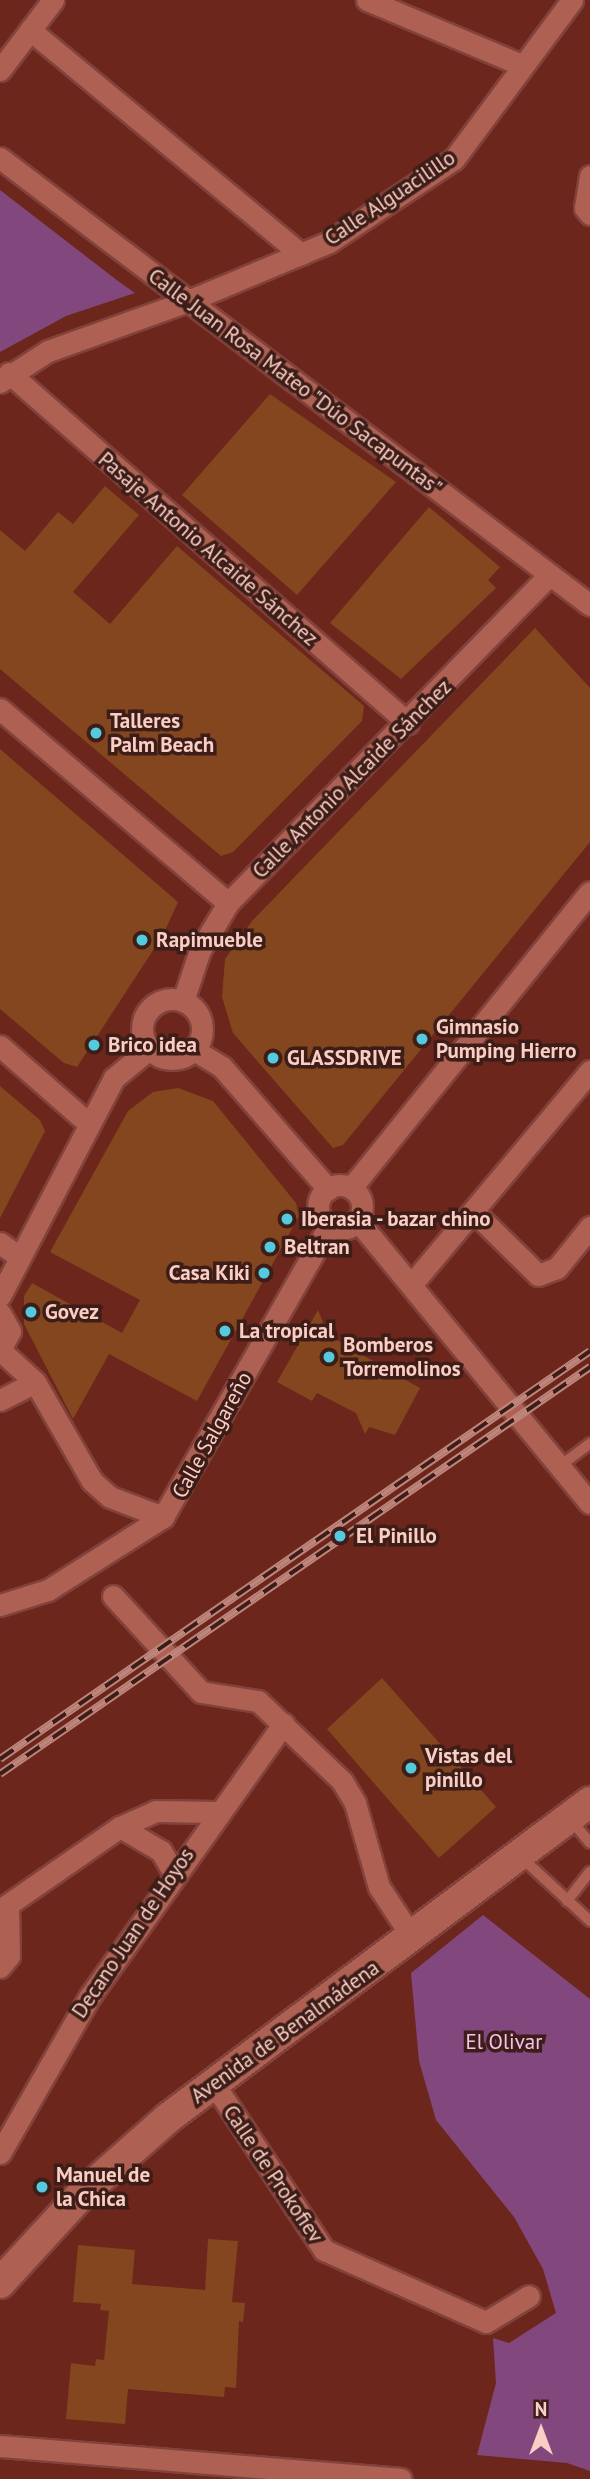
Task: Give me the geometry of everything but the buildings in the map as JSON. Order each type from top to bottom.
[{"type":"main road","name":"Avenida de Benalmádena","points":[[0,2283],[80,2195],[214,2084],[522,1858],[580,1811]]},
{"type":"street","points":[[0,70],[53,0]]},
{"type":"street","points":[[367,0],[522,65]]},
{"type":"street","name":"Calle Alguacilillo","points":[[5,378],[48,351],[188,301],[301,254],[454,159],[572,0]]},
{"type":"street","name":"Calle Alguacilillo","points":[[30,30],[301,254]]},
{"type":"street","name":"Calle Juan Rosa Mateo \"Dúo Sacapuntas\"","points":[[0,158],[590,606]]},
{"type":"street","points":[[590,176],[585,208],[590,214]]},
{"type":"street","name":"Pasaje Antonio Alcaide Sánchez","points":[[5,378],[408,723]]},
{"type":"street","name":"Calle Antonio Alcaide Sánchez","points":[[183,1001],[200,950],[228,903],[408,723],[549,575]]},
{"type":"street","points":[[0,709],[228,903]]},
{"type":"street","points":[[328,1189],[351,1188],[586,907]]},
{"type":"street","points":[[194,1050],[201,1022],[183,1001],[163,1001],[147,1013],[142,1031],[149,1048],[167,1058],[194,1050],[222,1067],[328,1189]]},
{"type":"street","points":[[0,1046],[89,1124]]},
{"type":"street","points":[[0,1296],[114,1079],[149,1048]]},
{"type":"street","points":[[411,1285],[590,1071]]},
{"type":"street","points":[[351,1188],[361,1199],[358,1221],[590,1503]]},
{"type":"street","points":[[328,1189],[318,1208],[329,1226],[347,1228],[358,1221]]},
{"type":"street","points":[[474,1212],[538,1275],[557,1269],[590,1227]]},
{"type":"street","name":"Calle Salgareño","points":[[0,1605],[48,1590],[163,1517],[329,1226]]},
{"type":"street","points":[[0,1243],[19,1257]]},
{"type":"street","points":[[0,1313],[10,1331],[0,1350],[35,1382],[92,1480],[110,1497],[163,1517]]},
{"type":"street","points":[[0,1400],[35,1382]]},
{"type":"street","points":[[113,1596],[201,1692],[258,1700],[342,1782],[355,1804],[379,1887],[412,1937]]},
{"type":"street","name":"Decano Juan de Hoyos","points":[[0,2153],[62,2040],[173,1872],[282,1724]]},
{"type":"street","points":[[0,1967],[9,1956],[4,1908],[120,1827],[156,1811],[215,1812]]},
{"type":"street","points":[[120,1827],[161,1851],[173,1872]]},
{"type":"street","name":"Calle de Prokofiev","points":[[214,2084],[324,2250],[486,2322],[528,2296]]},
{"type":"street","points":[[0,2446],[239,2473],[401,2479]]},
{"type":"lane","points":[[560,1466],[590,1443]]},
{"type":"lane","points":[[580,1811],[590,1843]]},
{"type":"lane","points":[[522,1858],[590,1921]]},
{"type":"lane","points":[[566,1901],[590,1872]]},
{"type":"green space","points":[[0,190],[135,293],[66,316],[0,352]]},
{"type":"green space","name":"El Olivar","points":[[483,1915],[590,1999],[590,2471],[567,2463],[477,2455],[496,2383],[493,2338],[509,2343],[556,2313],[543,2269],[514,2217],[436,2120],[419,2061],[411,1973]]},
{"type":"railway","points":[[0,1759],[590,1351]]},
{"type":"railway","points":[[0,1774],[590,1367]]},
{"type":"place","name":"Talleres Palm Beach","points":[[96,733]]},
{"type":"place","name":"Rapimueble","points":[[142,940]]},
{"type":"place","name":"Gimnasio Pumping Hierro","points":[[422,1039]]},
{"type":"place","name":"Brico idea","points":[[94,1045]]},
{"type":"place","name":"GLASSDRIVE","points":[[273,1058]]},
{"type":"place","name":"Iberasia - bazar chino","points":[[287,1219]]},
{"type":"place","name":"Beltran","points":[[270,1247]]},
{"type":"place","name":"Casa Kiki","points":[[264,1273]]},
{"type":"place","name":"Govez","points":[[31,1312]]},
{"type":"place","name":"La tropical","points":[[225,1331]]},
{"type":"place","name":"Bomberos Torremolinos","points":[[329,1357]]},
{"type":"place","name":"El Pinillo","points":[[340,1536]]},
{"type":"place","name":"Vistas del pinillo","points":[[411,1768]]},
{"type":"place","name":"Manuel de la Chica","points":[[42,2187]]}]
